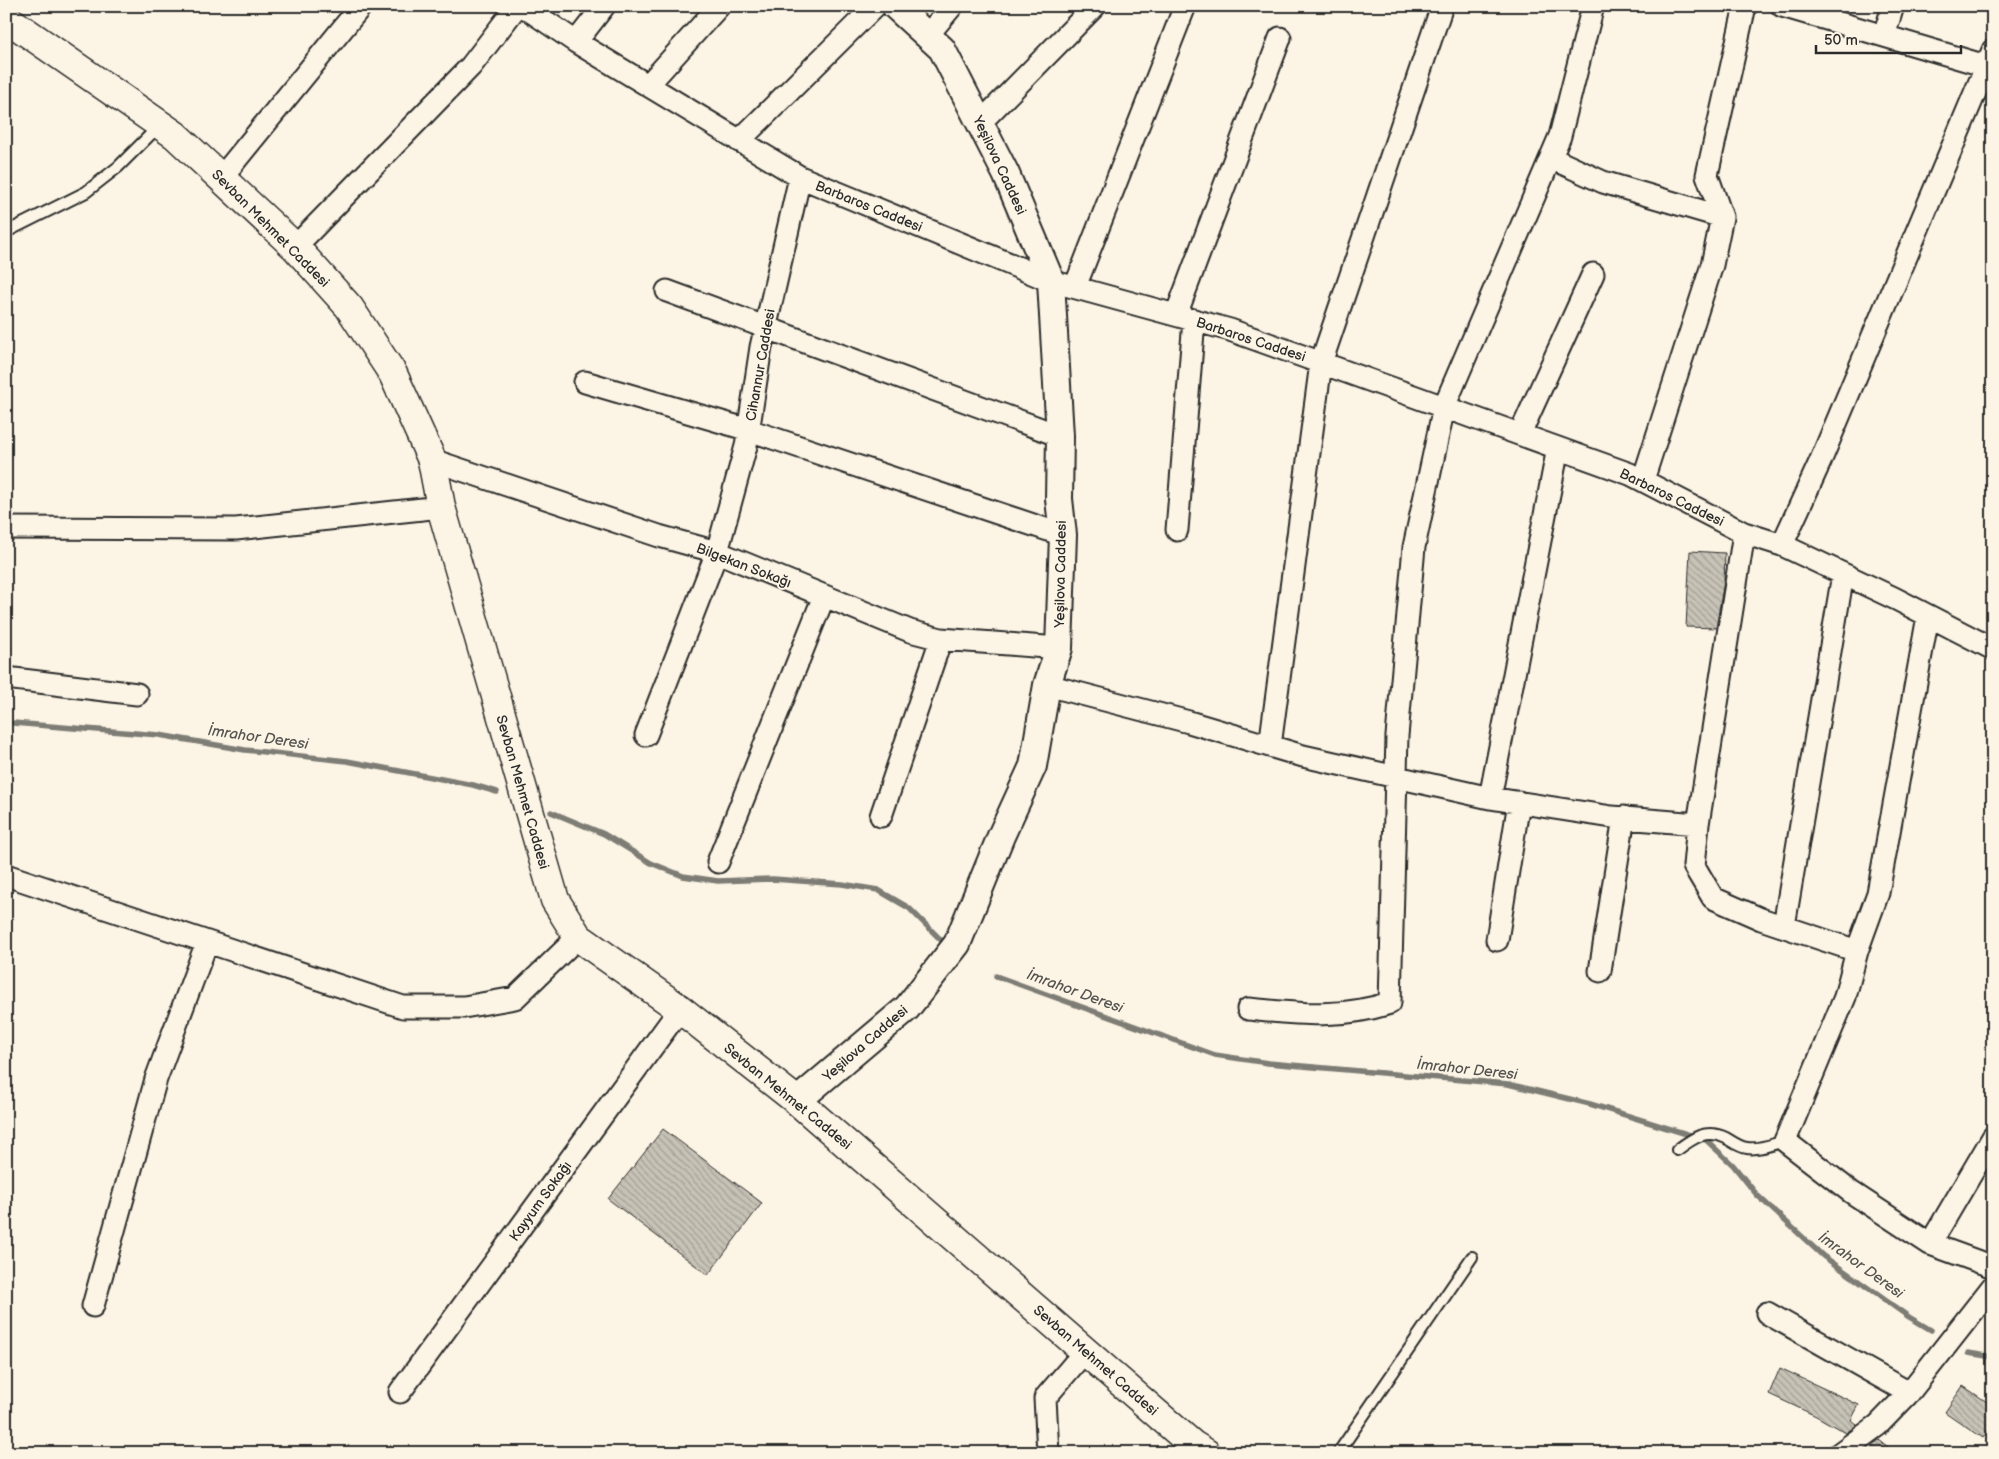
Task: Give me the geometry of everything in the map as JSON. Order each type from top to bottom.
[{"type":"main road","name":"Sevban Mehmet Caddesi","points":[[6,18],[175,135],[295,248],[349,307],[382,357],[392,374],[432,460],[441,507],[555,900],[578,938],[680,1009],[798,1101],[1193,1445],[1206,1453]]},
{"type":"street","points":[[221,178],[361,6]]},
{"type":"street","points":[[295,248],[471,66],[517,6]]},
{"type":"street","name":"Barbaros Caddesi","points":[[523,6],[576,42],[800,177],[1063,284],[1230,330],[1643,480],[1744,533],[1782,545],[1993,649]]},
{"type":"street","points":[[576,42],[604,6]]},
{"type":"street","points":[[648,86],[719,6]]},
{"type":"street","points":[[739,141],[875,6]]},
{"type":"street","name":"Yeşilova Caddesi","points":[[798,1101],[908,1008],[957,944],[1000,836],[1033,766],[1047,685],[1059,648],[1064,535],[1060,499],[1063,284],[942,49],[895,6]]},
{"type":"street","points":[[927,36],[952,6]]},
{"type":"street","points":[[980,123],[1095,6]]},
{"type":"street","points":[[1063,284],[1185,6]]},
{"type":"street","points":[[1270,746],[1321,363],[1442,6]]},
{"type":"street","points":[[1248,1009],[1322,1016],[1372,1009],[1390,1003],[1397,736],[1414,547],[1444,407],[1560,136],[1593,6]]},
{"type":"street","points":[[1643,480],[1712,265],[1722,218],[1708,175],[1745,6]]},
{"type":"street","points":[[1782,6],[1884,36],[1989,58],[1820,462],[1782,545]]},
{"type":"street","points":[[1884,36],[1893,6]]},
{"type":"street","points":[[1177,530],[1185,318],[1280,38]]},
{"type":"street","points":[[1551,158],[1603,182],[1722,218]]},
{"type":"street","name":"Cihannur Caddesi","points":[[646,735],[717,552],[746,446],[766,326],[800,177]]},
{"type":"street","points":[[1520,434],[1592,274]]},
{"type":"street","points":[[667,291],[766,326],[963,402],[1060,436]]},
{"type":"street","points":[[585,382],[749,430],[1064,535]]},
{"type":"street","points":[[1490,798],[1558,448]]},
{"type":"street","name":"Bilgekan Sokağı","points":[[432,460],[659,536],[717,552],[910,631],[941,639],[1059,648]]},
{"type":"street","points":[[6,528],[236,529],[441,507]]},
{"type":"street","points":[[1744,533],[1698,824],[1694,866],[1713,898],[1784,926],[1857,951]]},
{"type":"street","points":[[1784,926],[1843,574]]},
{"type":"street","points":[[718,862],[824,596]]},
{"type":"street","points":[[1928,616],[1878,893],[1857,951],[1845,998],[1785,1140],[1851,1192],[1930,1244],[1993,1267]]},
{"type":"street","points":[[881,816],[941,639]]},
{"type":"street","points":[[6,678],[137,694]]},
{"type":"street","points":[[1047,685],[1189,722],[1303,756],[1490,798],[1612,817],[1698,824]]},
{"type":"street","points":[[1498,940],[1518,802]]},
{"type":"street","points":[[1600,971],[1624,817]]},
{"type":"street","points":[[6,875],[403,1007],[464,1007],[515,998],[578,938]]},
{"type":"street","points":[[93,1306],[156,1079],[207,942]]},
{"type":"street","name":"Kayyum Sokağı","points":[[400,1392],[680,1009]]},
{"type":"street","points":[[1930,1244],[1993,1137]]},
{"type":"street","points":[[1840,1453],[1878,1425],[1909,1393],[1993,1286]]},
{"type":"street","points":[[1767,1313],[1909,1393]]},
{"type":"street","points":[[1048,1453],[1045,1398],[1086,1350]]},
{"type":"lane","points":[[6,232],[86,192],[118,167],[160,125]]},
{"type":"lane","points":[[1676,1150],[1700,1134],[1718,1135],[1748,1148],[1759,1148],[1785,1140]]},
{"type":"lane","points":[[1338,1453],[1472,1257]]},
{"type":"building","points":[[1690,551],[1725,553],[1724,581],[1716,628],[1686,627]]},
{"type":"building","points":[[663,1129],[762,1203],[708,1275],[608,1199]]},
{"type":"building","points":[[1780,1368],[1859,1405],[1851,1420],[1857,1425],[1846,1433],[1816,1416],[1769,1394]]},
{"type":"building","points":[[1963,1386],[1993,1406],[1993,1424],[1983,1438],[1945,1412]]},
{"type":"building","points":[[1879,1440],[1896,1453],[1861,1453]]},
{"type":"waterway","name":"İmrahor Deresi","points":[[13,723],[159,735],[245,750],[347,761],[473,785],[497,792]]},
{"type":"waterway","name":"İmrahor Deresi","points":[[551,812],[604,834],[651,863],[683,876],[718,881],[773,879],[842,884],[878,890],[909,908],[943,942]]},
{"type":"waterway","name":"İmrahor Deresi","points":[[996,976],[1215,1055],[1268,1063],[1508,1084],[1590,1104],[1706,1140],[1733,1165],[1757,1195],[1823,1256],[1909,1317],[1931,1330]]},
{"type":"waterway","name":"İmrahor Deresi","points":[[1968,1353],[1993,1357]]}]
